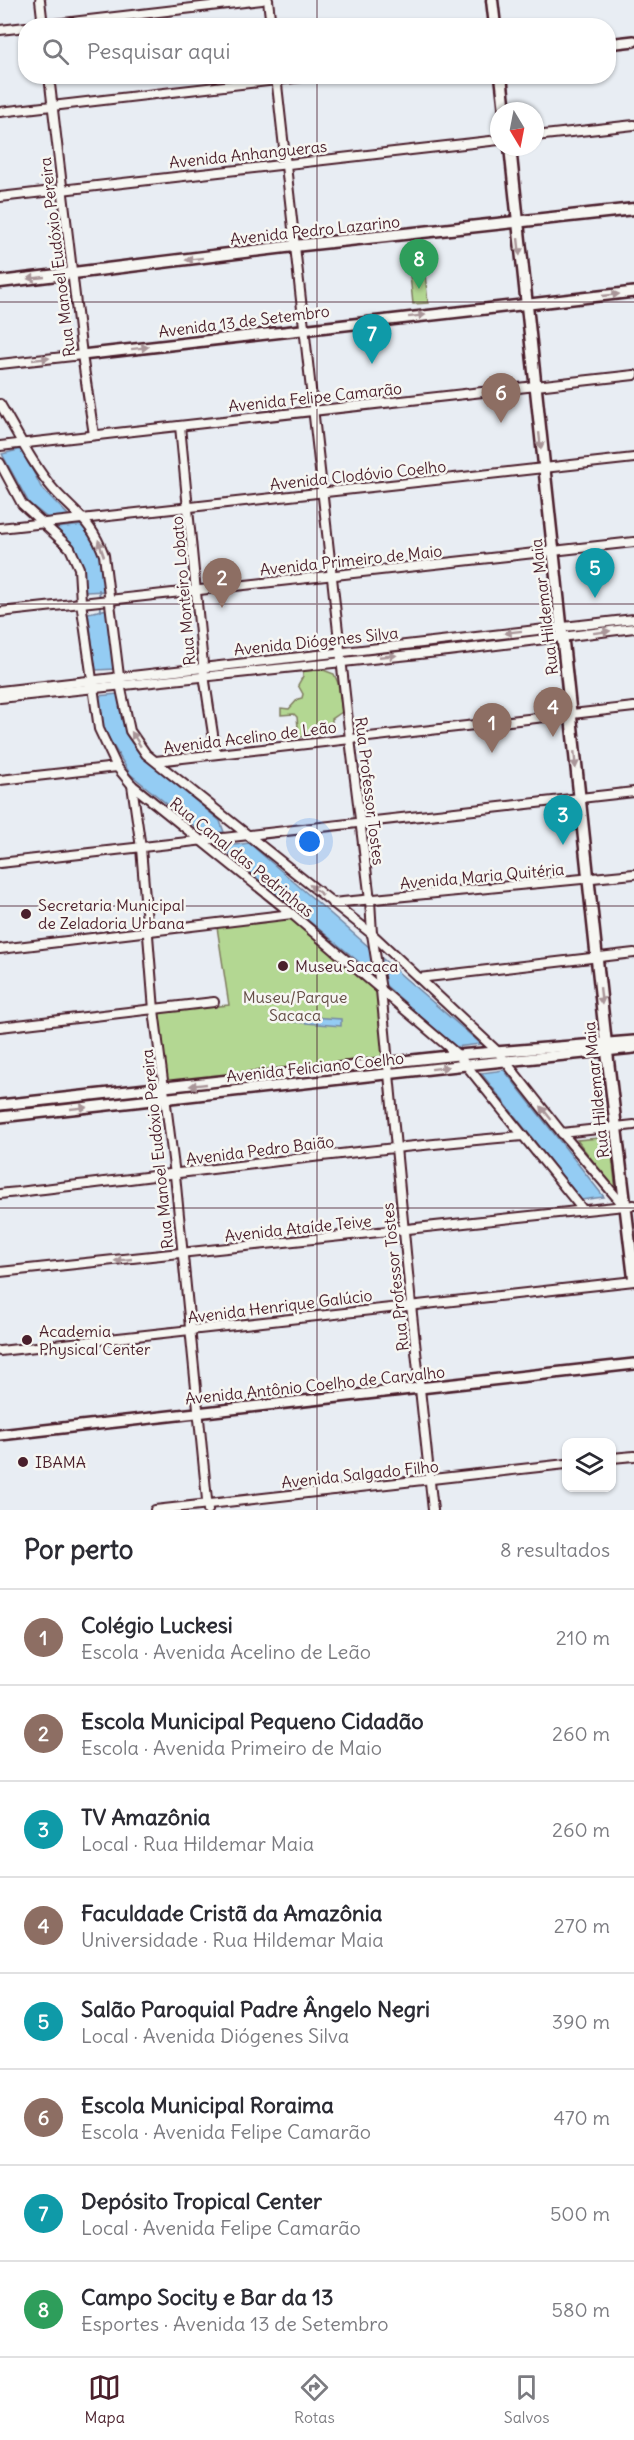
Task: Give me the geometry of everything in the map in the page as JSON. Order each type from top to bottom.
[{"type":"main road","points":[[492,0],[494,18]]},
{"type":"main road","points":[[502,84],[504,102]]},
{"type":"main road","name":"Rua Hildemar Maia","points":[[511,156],[516,223],[563,631],[615,1127],[629,1205],[634,1279]]},
{"type":"main road","name":"Avenida Pedro Lazarino","points":[[0,282],[294,246],[634,209]]},
{"type":"street","points":[[40,0],[42,18]]},
{"type":"street","points":[[104,18],[262,0]]},
{"type":"street","points":[[268,0],[270,18]]},
{"type":"street","points":[[0,30],[18,28]]},
{"type":"street","points":[[616,43],[634,42]]},
{"type":"street","name":"Rua Manoel Eudóxio Pereira","points":[[50,84],[82,355],[94,435]]},
{"type":"street","points":[[0,112],[230,84]]},
{"type":"street","name":"Rua Professor Tostes","points":[[277,84],[312,411],[370,900],[373,945],[389,1063],[411,1305],[433,1510]]},
{"type":"street","points":[[544,135],[634,125]]},
{"type":"street","name":"Avenida Anhangueras","points":[[0,197],[490,141]]},
{"type":"street","name":"Avenida 13 de Setembro","points":[[0,364],[634,292]]},
{"type":"street","name":"Avenida Felipe Camarão","points":[[0,446],[634,375]]},
{"type":"street","points":[[0,404],[22,444],[53,489],[97,537],[104,555],[117,681],[130,731],[146,754],[372,934],[498,1052],[562,1133],[629,1205]]},
{"type":"street","name":"Rua Monteiro Lobato","points":[[180,426],[204,671],[216,754]]},
{"type":"street","name":"Avenida Clodóvio Coelho","points":[[43,524],[634,458]]},
{"type":"street","name":"Rua Canal das Pedrinhas","points":[[0,463],[22,504],[70,548],[79,568],[99,729],[117,767],[132,785],[380,986],[466,1060],[583,1210]]},
{"type":"street","points":[[0,528],[43,524]]},
{"type":"street","name":"Avenida Primeiro de Maio","points":[[0,612],[634,542]]},
{"type":"street","name":"Avenida Diógenes Silva","points":[[0,691],[341,657],[448,651],[634,619]]},
{"type":"street","name":"Avenida Diógenes Silva","points":[[341,657],[447,640],[634,628]]},
{"type":"street","points":[[447,640],[448,651]]},
{"type":"street","name":"Avenida Diógenes Silva","points":[[0,698],[95,683]]},
{"type":"street","name":"Avenida Acelino de Leão","points":[[156,761],[634,707]]},
{"type":"street","points":[[0,780],[117,767]]},
{"type":"street","name":"Rua Manoel Eudóxio Pereira","points":[[132,785],[141,848],[154,1010],[175,1175],[208,1507]]},
{"type":"street","points":[[0,862],[202,842],[361,821],[634,792]]},
{"type":"street","name":"Avenida Maria Quitéria","points":[[332,903],[634,874]]},
{"type":"street","points":[[0,949],[292,914]]},
{"type":"street","points":[[419,978],[634,953]]},
{"type":"street","points":[[0,1028],[214,1002]]},
{"type":"street","name":"Avenida Feliciano Coelho","points":[[0,1116],[166,1099],[227,1087],[389,1063],[466,1060],[495,1062],[634,1041]]},
{"type":"street","name":"Avenida Feliciano Coelho","points":[[0,1105],[164,1089],[227,1087],[390,1074],[498,1052],[606,1047],[634,1048]]},
{"type":"street","points":[[48,1100],[50,1111]]},
{"type":"street","points":[[562,1133],[634,1125]]},
{"type":"street","name":"Avenida Pedro Baião","points":[[0,1194],[397,1147],[523,1136]]},
{"type":"street","name":"Avenida Ataíde Teive","points":[[0,1272],[404,1231],[629,1205]]},
{"type":"street","name":"Avenida Henrique Galúcio","points":[[0,1351],[634,1279]]},
{"type":"street","name":"Avenida Antônio Coelho de Carvalho","points":[[0,1435],[634,1364]]},
{"type":"street","points":[[616,1458],[634,1456]]},
{"type":"street","name":"Avenida Salgado Filho","points":[[155,1510],[208,1507],[562,1465]]},
{"type":"green space","points":[[425,274],[428,303],[413,304],[410,275]]},
{"type":"green space","points":[[318,668],[334,674],[338,683],[342,712],[332,719],[332,724],[322,730],[319,735],[299,737],[297,717],[294,714],[281,715],[281,708],[289,709],[298,699],[302,698],[303,694],[298,685],[303,676],[303,670]]},
{"type":"green space","name":"Museu/Parque Sacaca","points":[[292,916],[379,992],[387,1062],[166,1087],[158,1012],[229,1005],[217,927]]},
{"type":"green space","points":[[610,1137],[616,1192],[577,1140]]},
{"type":"water","points":[[22,449],[41,487],[70,517],[50,520],[29,503],[2,454]]},
{"type":"water","points":[[85,525],[100,556],[106,591],[86,592],[74,547],[55,528]]},
{"type":"water","points":[[108,609],[116,669],[96,670],[88,613]]},
{"type":"water","points":[[118,694],[122,721],[142,756],[220,821],[224,832],[204,834],[130,774],[105,732],[97,696]]},
{"type":"water","points":[[249,843],[481,1044],[455,1047],[364,966],[231,857],[226,846]]},
{"type":"water","points":[[282,1015],[341,1019],[341,1026],[282,1021]]},
{"type":"water","points":[[504,1070],[604,1197],[581,1200],[481,1073]]},
{"type":"waterway","points":[[99,590],[101,611]]},
{"type":"place","name":"Campo Socity e Bar da 13","points":[[419,289]]},
{"type":"place","name":"Depósito Tropical Center","points":[[372,364]]},
{"type":"place","name":"Escola Municipal Roraima","points":[[501,423]]},
{"type":"place","name":"Salão Paroquial Padre Ângelo Negri","points":[[595,598]]},
{"type":"place","name":"Escola Municipal Pequeno Cidadão","points":[[222,608]]},
{"type":"place","name":"Faculdade Cristã da Amazônia","points":[[553,737]]},
{"type":"place","name":"Colégio Luckesi","points":[[492,753]]},
{"type":"place","name":"TV Amazônia","points":[[563,845]]},
{"type":"place","name":"Secretaria Municipal de Zeladoria Urbana","points":[[26,914]]},
{"type":"place","name":"Museu Sacaca","points":[[283,966]]},
{"type":"place","name":"Academia Physical Center","points":[[27,1340]]},
{"type":"place","name":"IBAMA","points":[[23,1462]]}]
